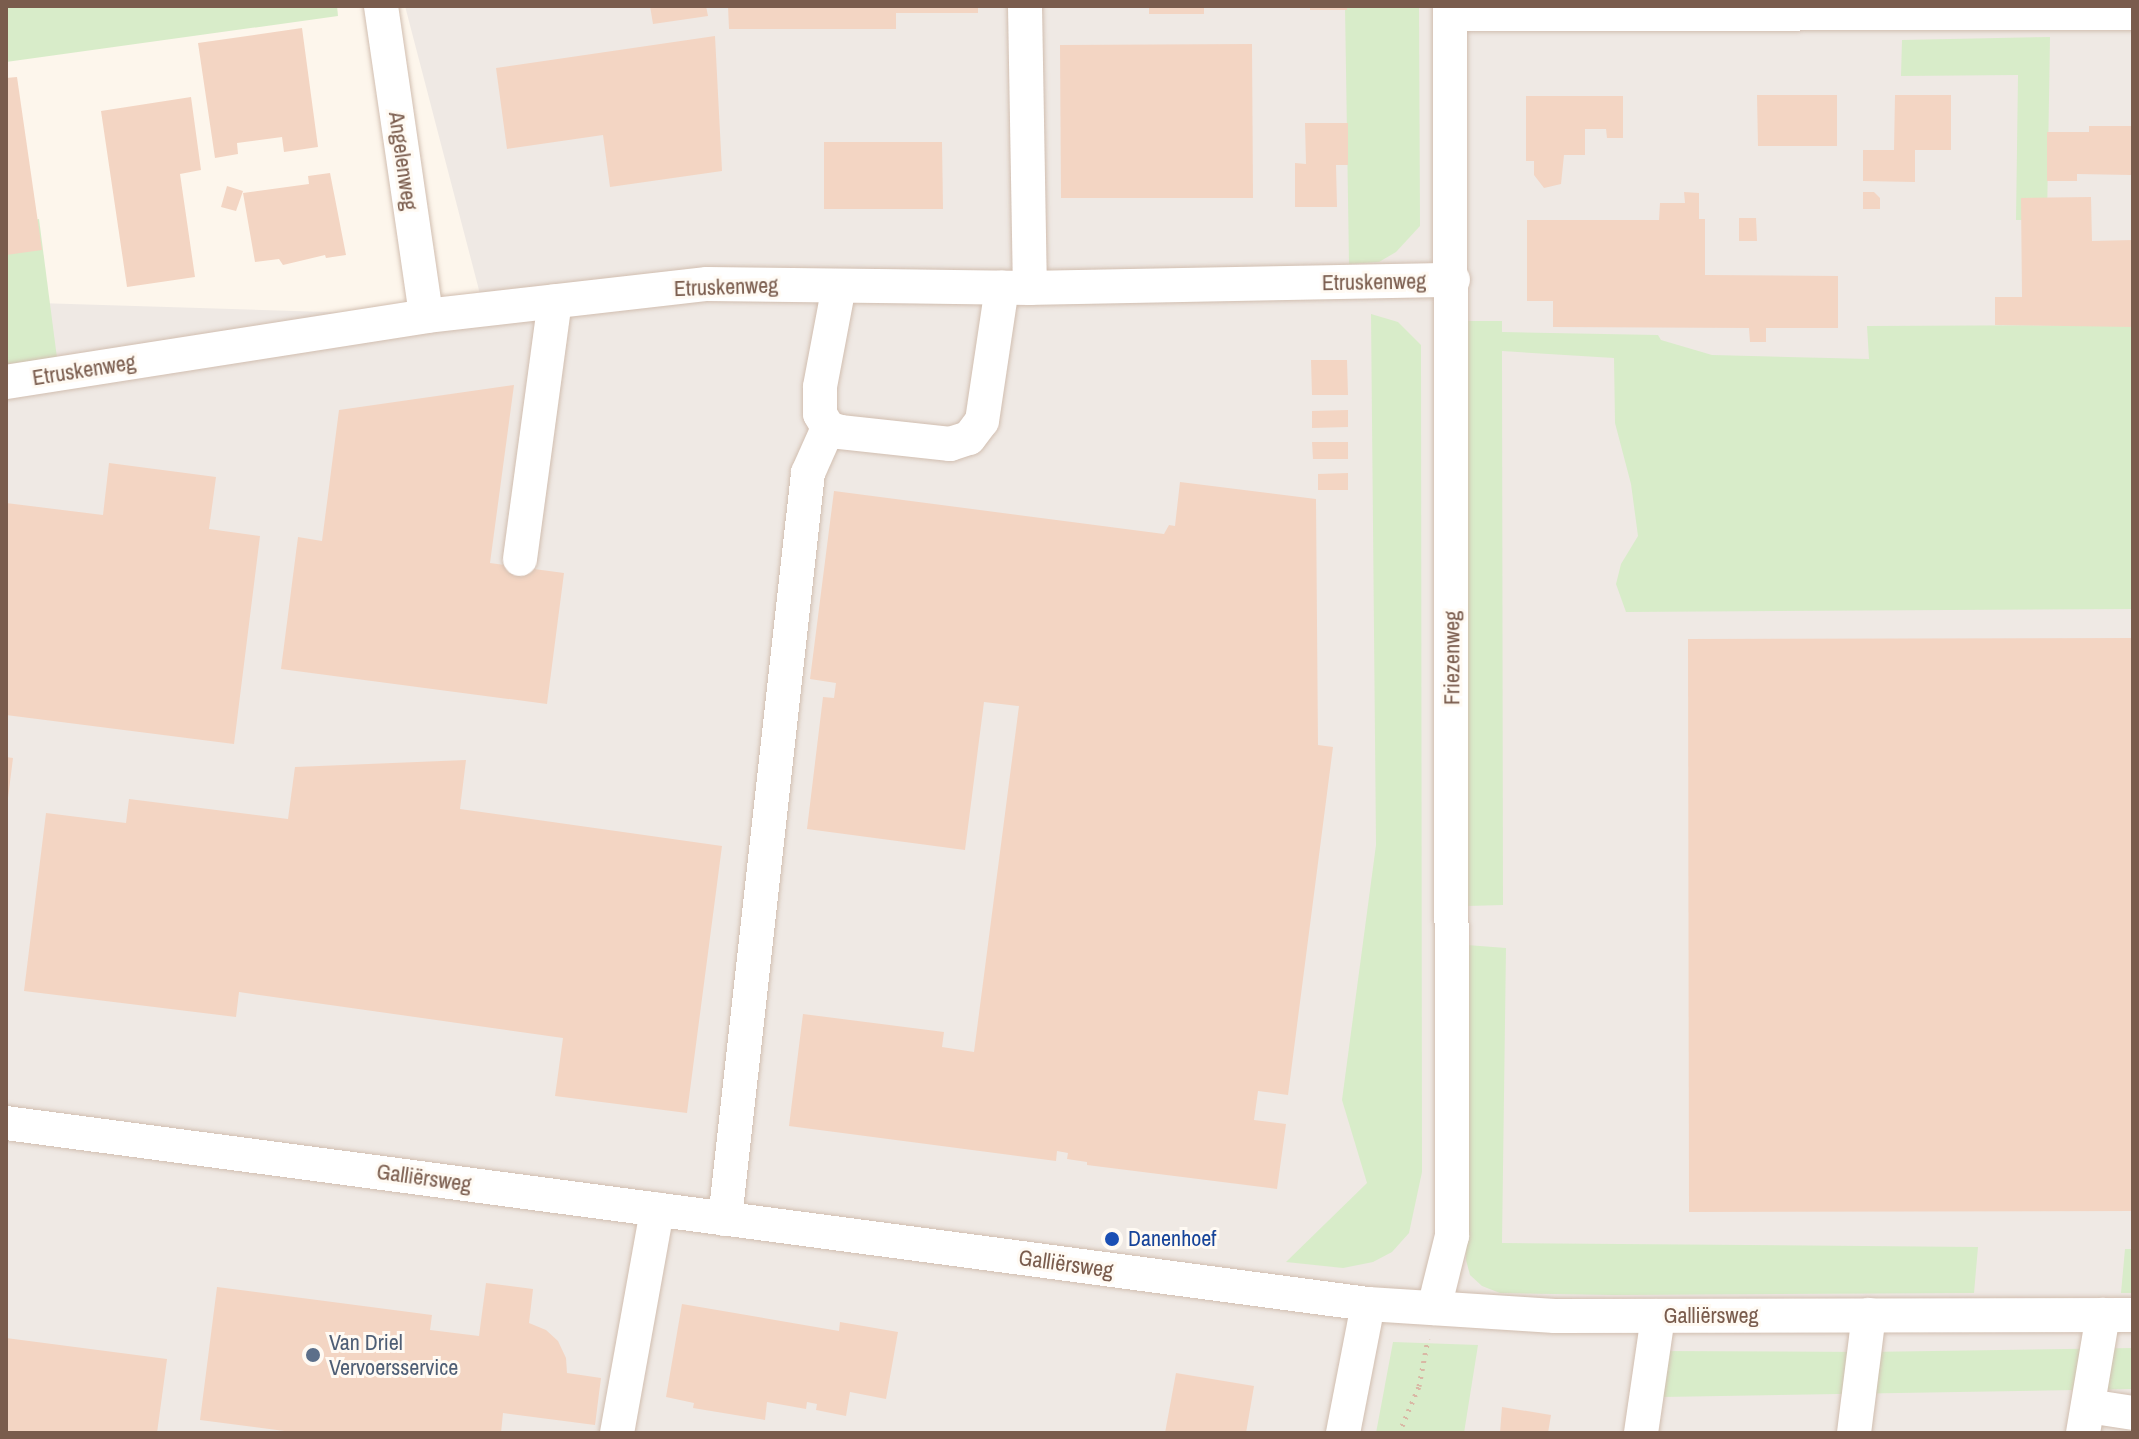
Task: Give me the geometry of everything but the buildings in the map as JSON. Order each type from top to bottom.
[{"type":"street","name":"Angelenweg","points":[[381,6],[426,316]]},
{"type":"street","points":[[839,286],[820,387],[820,414],[828,428],[840,432],[950,444],[969,438],[982,421],[1016,288],[1025,6]]},
{"type":"street","points":[[1450,10],[2133,13]]},
{"type":"street","name":"Friezenweg","points":[[1434,1308],[1452,1236],[1453,280],[1450,10]]},
{"type":"street","name":"Etruskenweg","points":[[6,382],[426,316],[707,284],[1016,288],[1453,280]]},
{"type":"street","points":[[520,559],[555,301]]},
{"type":"street","points":[[725,1219],[808,473],[828,428]]},
{"type":"street","name":"Galliërsweg","points":[[6,1123],[1368,1304],[1555,1316],[2118,1315]]},
{"type":"street","points":[[617,1433],[657,1210]]},
{"type":"street","points":[[1343,1433],[1368,1304]]},
{"type":"street","points":[[1854,1433],[1869,1315]]},
{"type":"street","points":[[2118,1315],[2086,1420],[2133,1413]]},
{"type":"street","points":[[1641,1433],[1658,1316]]},
{"type":"path","points":[[1399,1433],[1419,1386],[1434,1308]]},
{"type":"shaded area","points":[[405,6],[2133,6],[2133,1433],[6,1433],[6,302],[486,317]]},
{"type":"green space","points":[[6,6],[337,6],[338,16],[6,62]]},
{"type":"green space","points":[[1345,6],[1419,6],[1420,226],[1396,252],[1379,262],[1349,264]]},
{"type":"green space","points":[[2050,37],[2047,220],[2016,220],[2018,75],[1901,76],[1902,40]]},
{"type":"green space","points":[[39,219],[57,358],[6,364],[6,225]]},
{"type":"green space","points":[[1371,314],[1398,322],[1421,345],[1422,1172],[1409,1233],[1392,1252],[1373,1262],[1343,1268],[1286,1262],[1367,1183],[1342,1100],[1376,845]]},
{"type":"green space","points":[[1468,321],[1502,321],[1502,332],[1658,335],[1661,340],[1712,355],[1869,359],[1867,326],[2133,325],[2133,609],[1626,612],[1616,584],[1621,564],[1638,536],[1631,484],[1615,423],[1614,358],[1502,351],[1503,905],[1468,906]]},
{"type":"green space","points":[[1467,945],[1506,948],[1502,1243],[1978,1247],[1974,1293],[1613,1295],[1500,1293],[1482,1286],[1470,1275],[1466,1260]]},
{"type":"green space","points":[[2125,1249],[2133,1249],[2133,1293],[2121,1293]]},
{"type":"green space","points":[[1393,1342],[1478,1345],[1464,1433],[1376,1433]]},
{"type":"green space","points":[[2133,1348],[2133,1389],[1662,1397],[1656,1351],[1866,1352]]},
{"type":"place","name":"Danenhoef","points":[[1112,1239]]},
{"type":"place","name":"Van Driel Vervoersservice","points":[[313,1355]]}]
